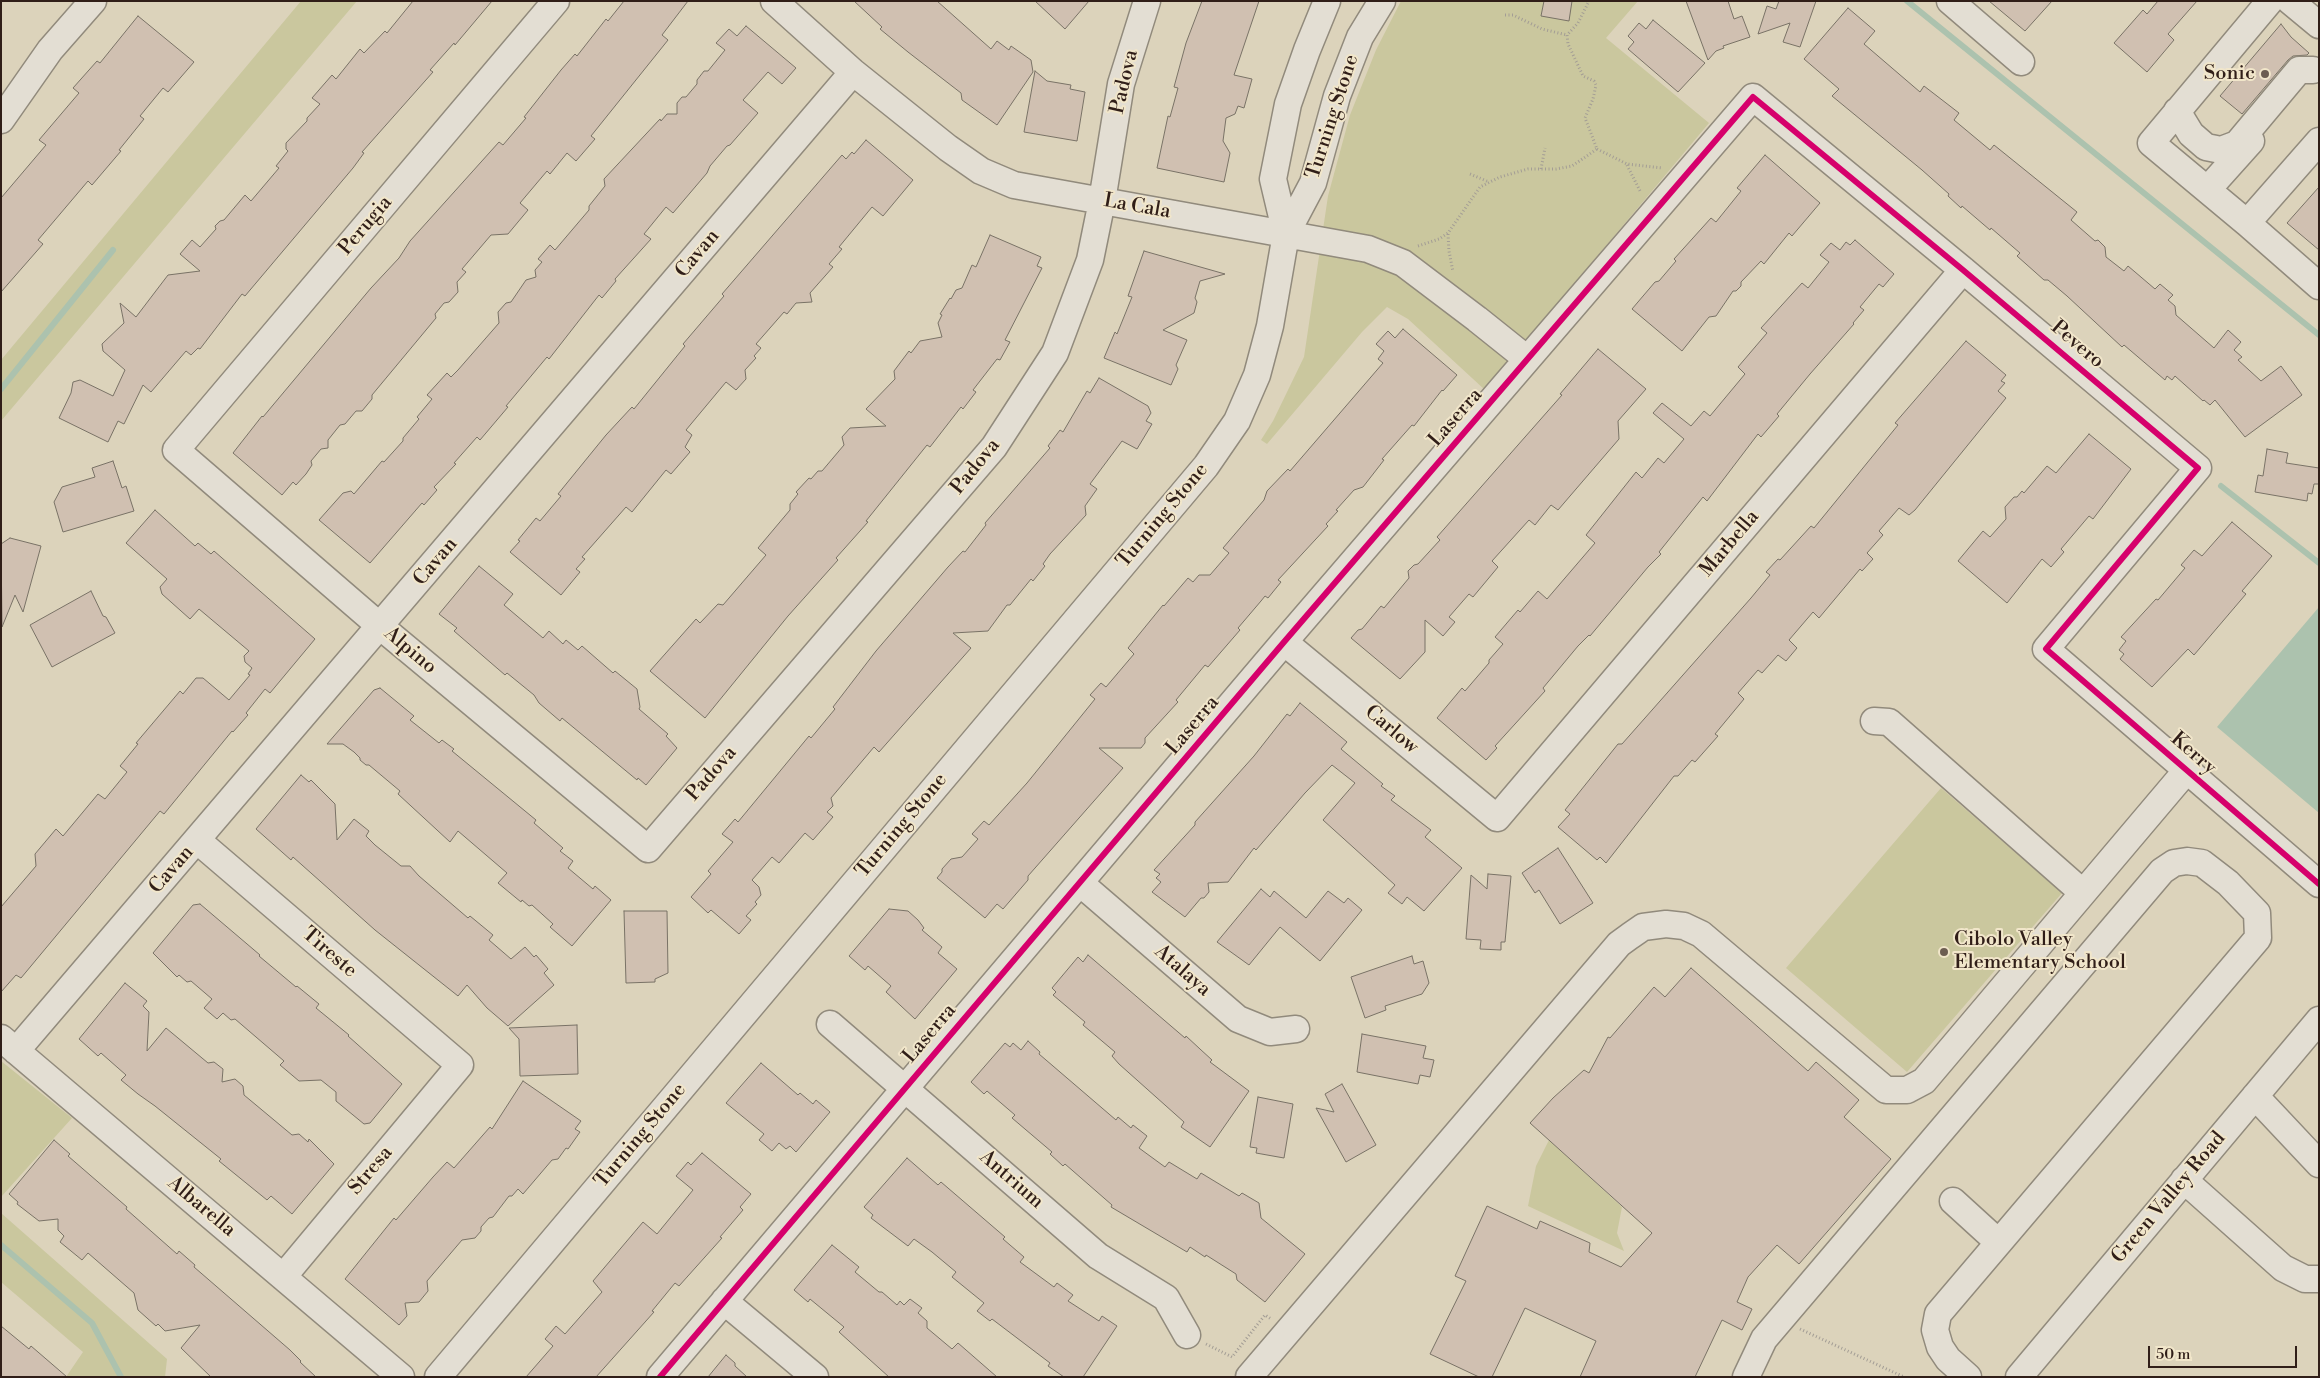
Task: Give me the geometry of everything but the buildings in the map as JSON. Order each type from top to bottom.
[{"type":"street","points":[[1,120],[50,50],[93,1]]},
{"type":"street","name":"Perugia","points":[[176,450],[556,1]]},
{"type":"street","name":"La Cala","points":[[774,1],[854,72],[948,148],[981,171],[1014,185],[1368,249],[1403,263],[1528,359]]},
{"type":"street","name":"Padova","points":[[648,849],[994,447],[1055,353],[1090,260],[1102,201],[1121,84],[1148,1]]},
{"type":"street","name":"Turning Stone","points":[[1286,234],[1273,179],[1288,104],[1306,50],[1327,1]]},
{"type":"street","name":"Turning Stone","points":[[438,1377],[1206,466],[1236,421],[1257,375],[1270,326],[1286,234],[1313,183],[1337,96],[1360,37],[1382,1]]},
{"type":"street","points":[[1950,1],[2020,62]]},
{"type":"street","points":[[2270,1],[2151,142],[2319,286]]},
{"type":"street","points":[[2290,1],[2319,25]]},
{"type":"street","points":[[2177,111],[2191,134],[2206,147],[2221,150],[2237,144],[2299,70],[2316,67]]},
{"type":"street","points":[[2208,189],[2316,67]]},
{"type":"street","name":"Cavan","points":[[9,1045],[198,841],[854,72]]},
{"type":"street","name":"Laserra","points":[[660,1377],[1284,642],[1753,97]]},
{"type":"street","name":"Pevero","points":[[1753,97],[2198,468],[2046,649]]},
{"type":"street","points":[[2247,223],[2319,141]]},
{"type":"street","name":"Marbella","points":[[1497,818],[1962,270]]},
{"type":"street","name":"Alpino","points":[[176,450],[380,627],[648,849]]},
{"type":"street","name":"Carlow","points":[[1284,642],[1497,818]]},
{"type":"street","name":"Kerry","points":[[2046,649],[2319,884]]},
{"type":"street","points":[[1874,721],[1889,722],[2082,892]]},
{"type":"street","points":[[1249,1377],[1619,944],[1643,927],[1666,924],[1684,926],[1701,934],[1886,1090],[1907,1090],[1924,1081],[2187,770]]},
{"type":"street","name":"Tireste","points":[[198,841],[460,1065]]},
{"type":"street","points":[[1746,1377],[1764,1339],[2162,871],[2174,862],[2202,862],[2228,883],[2257,913],[2258,938],[1938,1314],[1935,1330],[1940,1347],[1948,1359],[1968,1377]]},
{"type":"street","name":"Atalaya","points":[[1080,884],[1238,1019],[1270,1032],[1296,1029]]},
{"type":"street","name":"Green Valley Road","points":[[2019,1377],[2319,1020]]},
{"type":"street","name":"Antrium","points":[[830,1024],[1098,1256],[1166,1298],[1187,1335]]},
{"type":"street","name":"Albarella","points":[[9,1045],[401,1377]]},
{"type":"street","name":"Stresa","points":[[283,1277],[460,1065]]},
{"type":"street","points":[[2255,1096],[2319,1164]]},
{"type":"street","points":[[2184,1180],[2283,1268],[2305,1279],[2319,1279]]},
{"type":"street","points":[[1953,1201],[1998,1242]]},
{"type":"street","points":[[724,1301],[815,1377]]},
{"type":"path","points":[[1589,1],[1578,23],[1567,35],[1568,44],[1583,76],[1594,81],[1596,85],[1585,118],[1597,149],[1627,164],[1668,168],[1683,179]]},
{"type":"path","points":[[1505,16],[1513,15],[1542,29],[1567,35]]},
{"type":"path","points":[[1541,169],[1545,148]]},
{"type":"path","points":[[1403,263],[1412,247],[1440,239],[1448,233],[1480,187],[1528,169],[1572,166],[1597,149]]},
{"type":"path","points":[[1627,164],[1637,182],[1641,196],[1656,210]]},
{"type":"path","points":[[1470,174],[1489,183]]},
{"type":"path","points":[[1440,291],[1453,271],[1448,233]]},
{"type":"path","points":[[1187,1335],[1232,1357],[1265,1315],[1289,1332]]},
{"type":"path","points":[[1780,1320],[1904,1377]]},
{"type":"shaded area","points":[[301,1],[357,1],[1,421],[1,360]]},
{"type":"shaded area","points":[[1401,1],[1638,1],[1606,38],[1709,123],[1485,390],[1408,319],[1387,307],[1362,332],[1267,444],[1261,440],[1273,421],[1304,357],[1328,196],[1350,115],[1376,50]]},
{"type":"shaded area","points":[[2319,607],[2319,813],[2217,727]]},
{"type":"shaded area","points":[[1941,788],[2062,893],[1907,1072],[1786,968]]},
{"type":"shaded area","points":[[1,1061],[72,1118],[1,1197]]},
{"type":"shaded area","points":[[1549,1140],[1622,1207],[1617,1233],[1624,1251],[1528,1206],[1536,1166]]},
{"type":"shaded area","points":[[1,1213],[167,1359],[165,1377],[66,1377],[83,1352],[1,1282]]},
{"type":"waterway","points":[[1907,1],[2319,335]]},
{"type":"waterway","points":[[1,389],[113,250]]},
{"type":"waterway","points":[[2221,486],[2319,563]]},
{"type":"waterway","points":[[1,1245],[92,1323],[121,1377]]},
{"type":"cycle path","points":[[660,1377],[1284,642],[1753,97],[1963,270],[2198,468],[2046,649],[2319,884]]},
{"type":"place","name":"Sonic","points":[[2265,74]]},
{"type":"place","name":"Cibolo Valley Elementary School","points":[[1944,952]]}]
